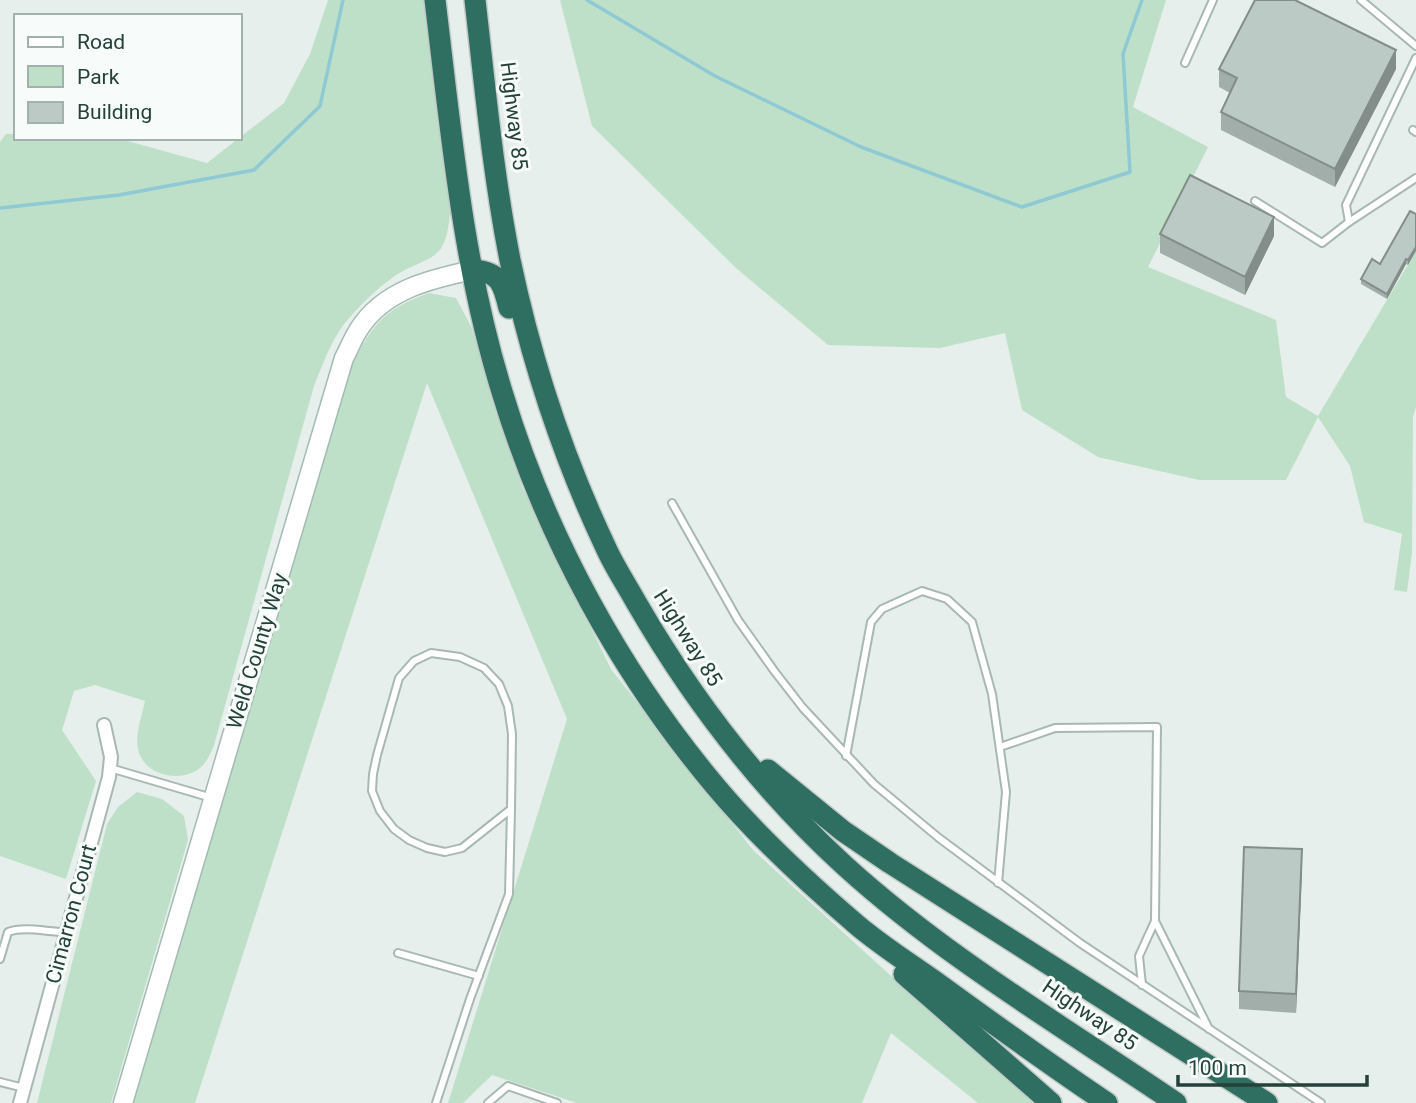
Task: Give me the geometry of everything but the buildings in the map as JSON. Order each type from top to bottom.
[{"type":"highway","points":[[435,0],[448,110],[473,270],[503,395],[525,462],[551,523],[620,653],[680,741],[718,789],[910,979],[1051,1103]]},
{"type":"highway","name":"Highway 85","points":[[475,0],[490,129],[510,258],[545,397],[607,551],[652,630],[702,705],[796,817],[846,866],[913,923],[1176,1103]]},
{"type":"highway","points":[[473,270],[488,271],[501,282],[536,409],[556,459],[579,487]]},
{"type":"highway","points":[[702,705],[732,729],[773,775],[843,831],[1267,1103]]},
{"type":"highway","points":[[859,927],[1041,1059],[1107,1103]]},
{"type":"street","name":"Weld County Way","points":[[123,1103],[344,358],[359,329],[387,300],[436,278],[473,270]]},
{"type":"street","name":"Cimarron Court","points":[[20,1103],[110,768],[111,757],[104,725]]},
{"type":"lane","points":[[1185,63],[1213,0]]},
{"type":"lane","points":[[1362,0],[1416,46]]},
{"type":"lane","points":[[1349,222],[1346,205],[1416,58]]},
{"type":"lane","points":[[1255,201],[1322,243],[1416,178]]},
{"type":"lane","points":[[672,503],[738,620],[803,708],[874,784],[928,829],[1080,943],[1321,1103]]},
{"type":"lane","points":[[846,756],[871,622],[882,610],[922,591],[947,599],[972,622],[992,694],[1006,792],[999,883]]},
{"type":"lane","points":[[436,1103],[509,894],[511,808],[512,734],[508,706],[499,684],[484,668],[460,657],[431,653],[415,661],[399,678],[377,755],[372,792],[380,811],[394,829],[409,840],[445,852],[462,848],[511,808]]},
{"type":"lane","points":[[1000,747],[1055,728],[1157,727],[1155,921],[1139,956],[1142,985]]},
{"type":"lane","points":[[110,768],[212,798]]},
{"type":"lane","points":[[1155,921],[1210,1031]]},
{"type":"lane","points":[[0,959],[8,932],[19,928],[38,932],[65,932]]},
{"type":"lane","points":[[398,953],[479,976]]},
{"type":"lane","points":[[0,1082],[24,1088]]},
{"type":"lane","points":[[488,1103],[508,1086],[556,1103]]},
{"type":"green space","points":[[328,0],[424,0],[450,212],[448,230],[444,242],[433,256],[392,278],[361,305],[339,331],[330,349],[314,386],[214,745],[205,763],[192,773],[183,775],[173,776],[155,771],[141,758],[137,743],[145,701],[95,685],[74,691],[62,730],[96,781],[66,879],[0,856],[0,142],[6,134],[14,134],[14,140],[124,140],[207,163],[237,140],[242,140],[242,136],[284,103],[310,54]]},
{"type":"green space","points":[[560,0],[1166,0],[1133,107],[1208,147],[1148,267],[1276,320],[1286,397],[1318,416],[1416,251],[1416,407],[1413,417],[1412,553],[1407,592],[1394,590],[1402,534],[1364,522],[1350,466],[1318,417],[1286,480],[1199,480],[1098,457],[1022,410],[1005,333],[940,348],[828,345],[736,268],[592,126]]},
{"type":"green space","points":[[429,293],[456,298],[471,326],[522,487],[611,669],[753,850],[936,1017],[1038,1103],[978,1103],[891,1033],[862,1103],[577,1103],[492,1075],[463,1103],[448,1103],[567,719],[427,383],[195,1103],[133,1103],[353,359],[376,325],[392,311]]},
{"type":"green space","points":[[137,792],[162,799],[184,816],[188,840],[111,1103],[37,1103],[107,824],[118,807]]},
{"type":"waterway","points":[[0,208],[119,195],[254,170],[320,106],[343,0]]},
{"type":"waterway","points":[[587,0],[715,76],[861,147],[1022,207],[1130,172],[1123,54],[1142,0]]}]
